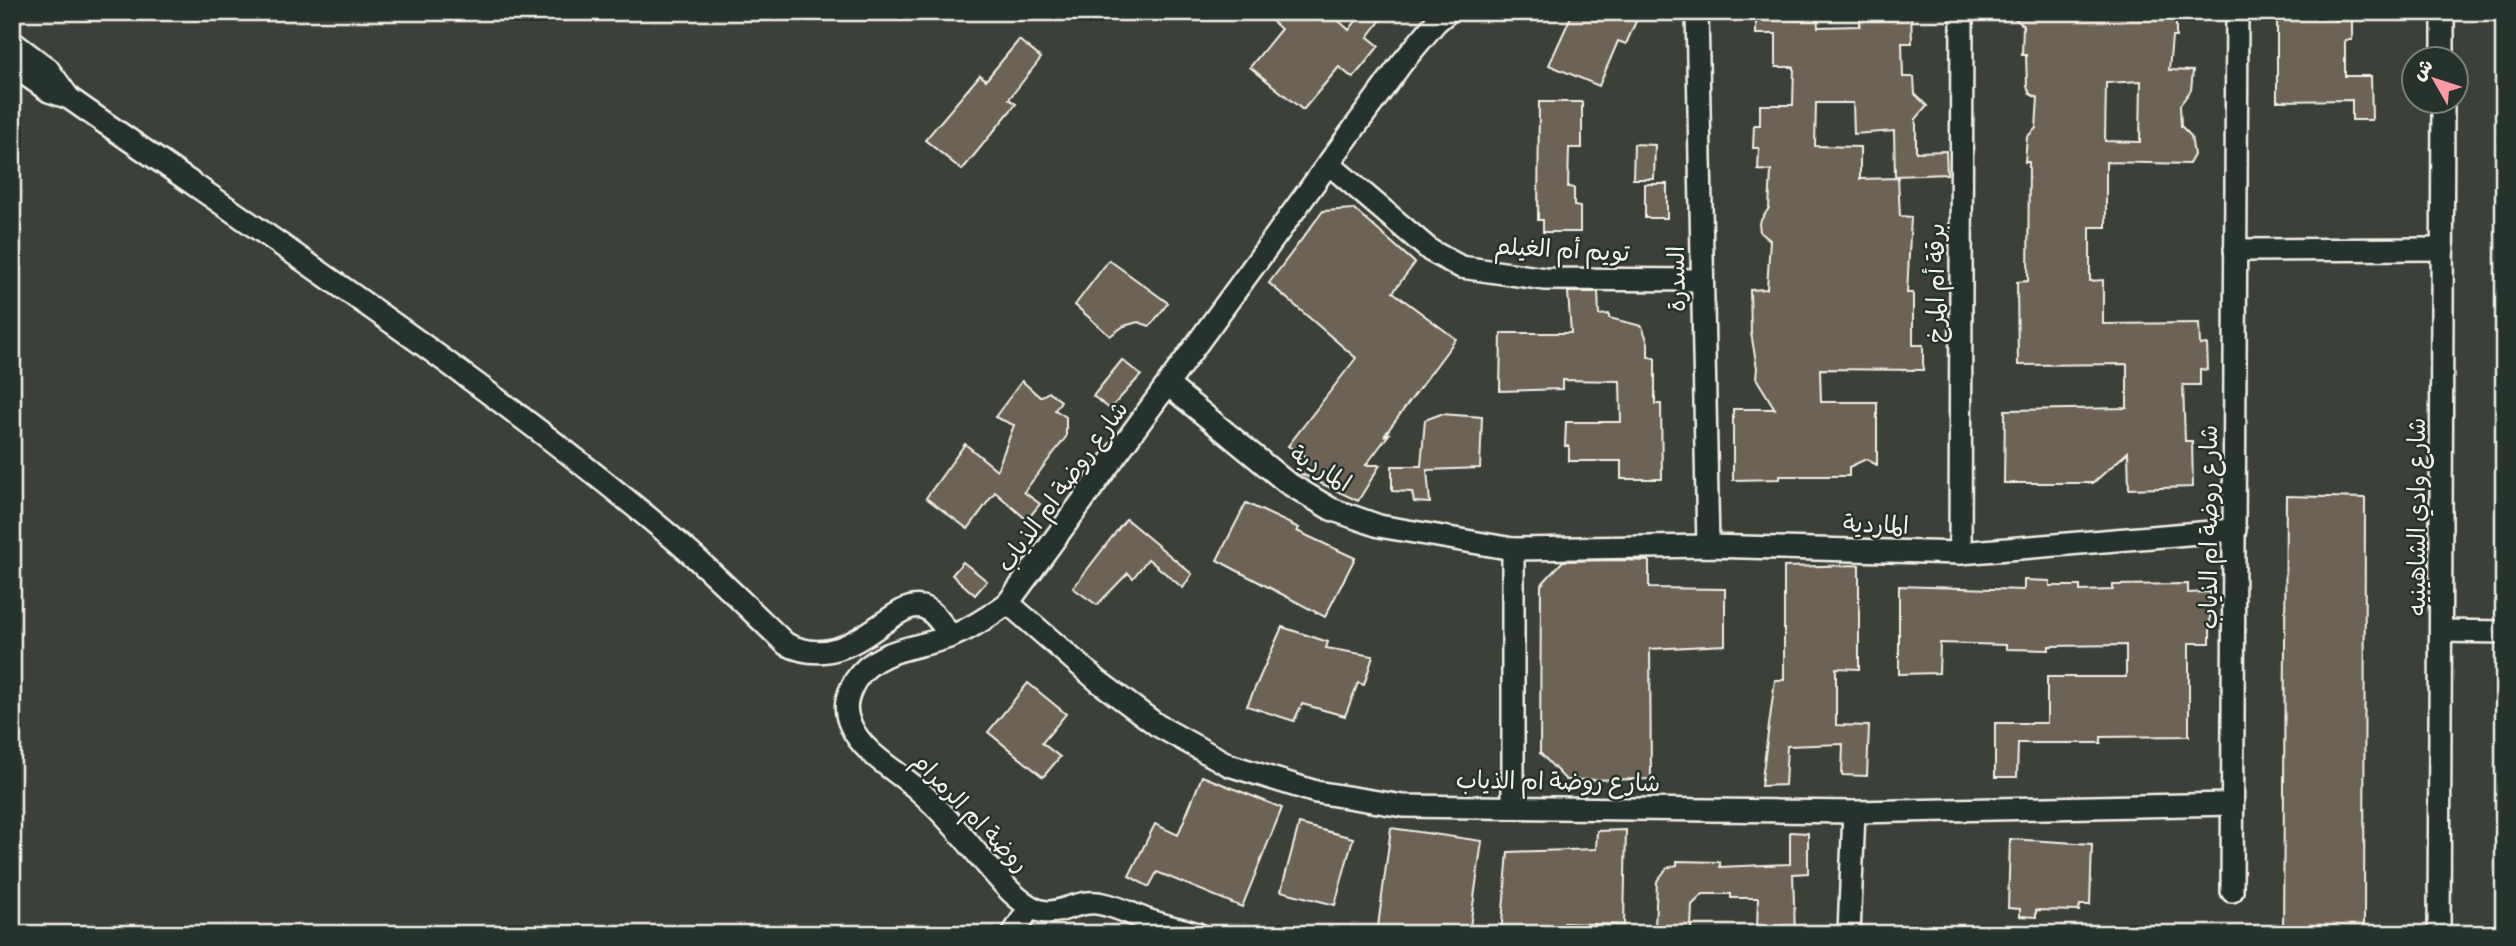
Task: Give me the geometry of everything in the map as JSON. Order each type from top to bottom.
[{"type":"street","name":"شارع روضة ام الذياب","points":[[1448,12],[1436,22],[1401,64],[1008,603],[1098,681],[1157,725],[1229,765],[1316,792],[1403,806],[1854,811],[2231,804]]},
{"type":"street","name":"السدرة","points":[[1697,12],[1708,545]]},
{"type":"street","name":"برقة أم المرخ","points":[[1960,553],[1962,12]]},
{"type":"street","name":"شارع روضة ام الذياب","points":[[2232,891],[2237,12]]},
{"type":"street","points":[[2443,46],[2444,12]]},
{"type":"street","points":[[12,42],[48,69],[69,98]]},
{"type":"street","points":[[12,65],[49,91],[69,98],[467,377],[676,540],[786,644],[816,653],[840,649],[904,610],[917,606],[930,611],[951,636]]},
{"type":"street","name":"شارع وادي الشاهينيه","points":[[2439,934],[2443,116]]},
{"type":"street","name":"تويم أم الغيلم","points":[[1329,164],[1432,251],[1461,267],[1545,279],[1702,280]]},
{"type":"street","points":[[2235,250],[2443,249]]},
{"type":"street","name":"الماردية","points":[[1168,385],[1286,482],[1331,509],[1379,526],[1513,549],[1708,545],[1960,553],[2235,530]]},
{"type":"street","points":[[1513,549],[1513,806]]},
{"type":"street","name":"روضة ام الرمرام","points":[[1008,603],[973,626],[951,636],[893,651],[871,663],[862,672],[845,705],[857,737],[865,747],[938,808],[1009,890],[1030,906],[1048,913],[1073,905],[1095,903],[1198,934]]},
{"type":"street","points":[[2441,631],[2504,632]]},
{"type":"street","points":[[1849,934],[1854,811]]},
{"type":"street","points":[[1013,934],[1030,906]]},
{"type":"building","points":[[1280,12],[1329,12],[1349,30],[1363,12],[1387,12],[1368,37],[1379,46],[1353,78],[1339,67],[1303,110],[1250,67],[1281,29],[1272,21]]},
{"type":"building","points":[[1573,12],[1635,12],[1634,17],[1637,19],[1626,44],[1618,41],[1599,86],[1549,65]]},
{"type":"building","points":[[1756,12],[1817,12],[1818,27],[1860,26],[1860,13],[1911,12],[1912,43],[1902,43],[1903,77],[1914,77],[1915,94],[1927,106],[1916,119],[1916,152],[1946,151],[1947,174],[1895,176],[1894,131],[1854,134],[1853,103],[1816,103],[1815,146],[1860,147],[1860,179],[1898,178],[1900,216],[1911,217],[1907,293],[1913,293],[1913,345],[1923,345],[1923,370],[1820,369],[1821,402],[1877,402],[1877,465],[1866,459],[1849,467],[1849,476],[1780,476],[1780,479],[1733,480],[1733,409],[1775,409],[1756,378],[1751,333],[1750,290],[1767,289],[1770,240],[1760,232],[1759,223],[1769,208],[1771,171],[1758,170],[1759,148],[1753,148],[1754,125],[1760,125],[1760,105],[1793,105],[1794,67],[1776,67],[1776,34],[1756,34]]},
{"type":"building","points":[[2007,12],[2176,12],[2176,37],[2172,37],[2169,70],[2193,71],[2191,90],[2180,105],[2181,126],[2191,136],[2194,155],[2189,164],[2106,162],[2106,227],[2090,227],[2090,281],[2103,280],[2103,324],[2199,323],[2200,345],[2207,344],[2208,370],[2200,369],[2200,385],[2183,385],[2185,441],[2192,441],[2193,487],[2129,489],[2128,452],[2093,483],[2004,483],[2005,410],[2127,408],[2127,364],[2018,365],[2017,282],[2028,281],[2029,162],[2025,162],[2027,137],[2036,128],[2038,98],[2030,94],[2027,86],[2026,55],[2022,55],[2023,25]],"holes":[[[2141,81],[2140,142],[2105,141],[2106,83]]]},
{"type":"building","points":[[2277,14],[2335,14],[2335,20],[2352,20],[2352,40],[2345,40],[2345,76],[2371,76],[2372,120],[2352,120],[2352,100],[2277,101]]},
{"type":"building","points":[[1019,40],[1041,58],[1009,99],[1016,104],[962,170],[925,140],[980,75],[986,80]]},
{"type":"building","points":[[1539,102],[1582,102],[1582,148],[1569,148],[1568,187],[1574,188],[1574,206],[1580,207],[1580,232],[1543,232],[1543,220],[1538,220]]},
{"type":"building","points":[[1634,144],[1655,145],[1654,179],[1633,179]]},
{"type":"building","points":[[1645,184],[1667,184],[1667,218],[1645,218]]},
{"type":"building","points":[[1354,209],[1415,263],[1393,292],[1456,339],[1384,436],[1390,433],[1366,465],[1380,465],[1358,501],[1295,471],[1305,456],[1288,446],[1356,358],[1269,283],[1323,211]]},
{"type":"building","points":[[1109,260],[1168,303],[1150,326],[1138,322],[1124,326],[1110,336],[1075,305]]},
{"type":"building","points":[[1568,292],[1598,292],[1599,315],[1609,314],[1609,318],[1642,326],[1648,343],[1648,357],[1655,358],[1655,404],[1661,404],[1662,479],[1621,479],[1621,461],[1569,461],[1569,446],[1565,446],[1566,422],[1621,422],[1620,381],[1562,380],[1562,389],[1500,391],[1501,333],[1571,333]]},
{"type":"building","points":[[1122,360],[1141,375],[1110,409],[1093,396]]},
{"type":"building","points":[[1022,381],[1040,397],[1049,392],[1061,401],[1055,410],[1066,417],[1066,437],[1024,492],[1040,504],[1027,520],[995,492],[968,529],[926,498],[965,444],[997,470],[1014,425],[995,417]]},
{"type":"building","points":[[1441,414],[1482,417],[1480,468],[1427,470],[1430,503],[1414,502],[1412,492],[1392,491],[1392,466],[1421,466],[1425,420]]},
{"type":"building","points":[[2286,496],[2365,498],[2364,932],[2283,933]]},
{"type":"building","points":[[1246,503],[1355,558],[1325,617],[1217,560]]},
{"type":"building","points":[[1126,519],[1192,574],[1183,588],[1148,559],[1133,578],[1128,573],[1097,605],[1073,588]]},
{"type":"building","points":[[1563,561],[1649,561],[1649,588],[1725,589],[1725,645],[1650,649],[1651,779],[1566,780],[1540,753],[1541,585]]},
{"type":"building","points":[[963,562],[987,581],[975,595],[952,575]]},
{"type":"building","points":[[1859,565],[1859,669],[1836,668],[1836,725],[1869,726],[1867,776],[1842,775],[1843,744],[1787,746],[1785,785],[1761,786],[1775,680],[1784,680],[1784,567]]},
{"type":"building","points":[[2024,580],[2050,581],[2050,586],[2080,586],[2080,591],[2113,590],[2113,585],[2188,584],[2188,593],[2210,592],[2210,643],[2189,643],[2189,736],[2101,737],[2101,743],[2018,743],[2017,777],[1995,777],[1995,723],[2047,723],[2047,677],[2126,677],[2126,645],[2049,646],[2049,650],[2006,649],[2006,645],[1940,643],[1939,673],[1899,674],[1899,586],[2024,590]]},
{"type":"building","points":[[1282,627],[1328,642],[1326,648],[1373,656],[1364,685],[1358,683],[1345,716],[1302,704],[1294,721],[1247,706]]},
{"type":"building","points":[[1028,683],[1066,714],[1042,743],[1060,757],[1043,777],[988,732]]},
{"type":"building","points":[[1202,776],[1282,808],[1242,907],[1157,872],[1149,887],[1129,876],[1155,824],[1178,835]]},
{"type":"building","points":[[1299,824],[1353,838],[1335,905],[1281,891]]},
{"type":"building","points":[[1391,828],[1482,841],[1469,934],[1377,934]]},
{"type":"building","points":[[1626,830],[1624,925],[1564,923],[1564,934],[1501,934],[1508,852],[1596,849],[1597,831]]},
{"type":"building","points":[[1790,832],[1808,833],[1808,873],[1793,874],[1795,933],[1757,930],[1758,898],[1731,898],[1731,894],[1703,894],[1692,905],[1691,929],[1655,928],[1657,881],[1667,868],[1677,865],[1677,861],[1720,862],[1720,867],[1790,864]]},
{"type":"building","points":[[2010,839],[2092,844],[2090,905],[2080,905],[2079,911],[2036,910],[2036,917],[2020,916],[2020,909],[2008,908]]}]
